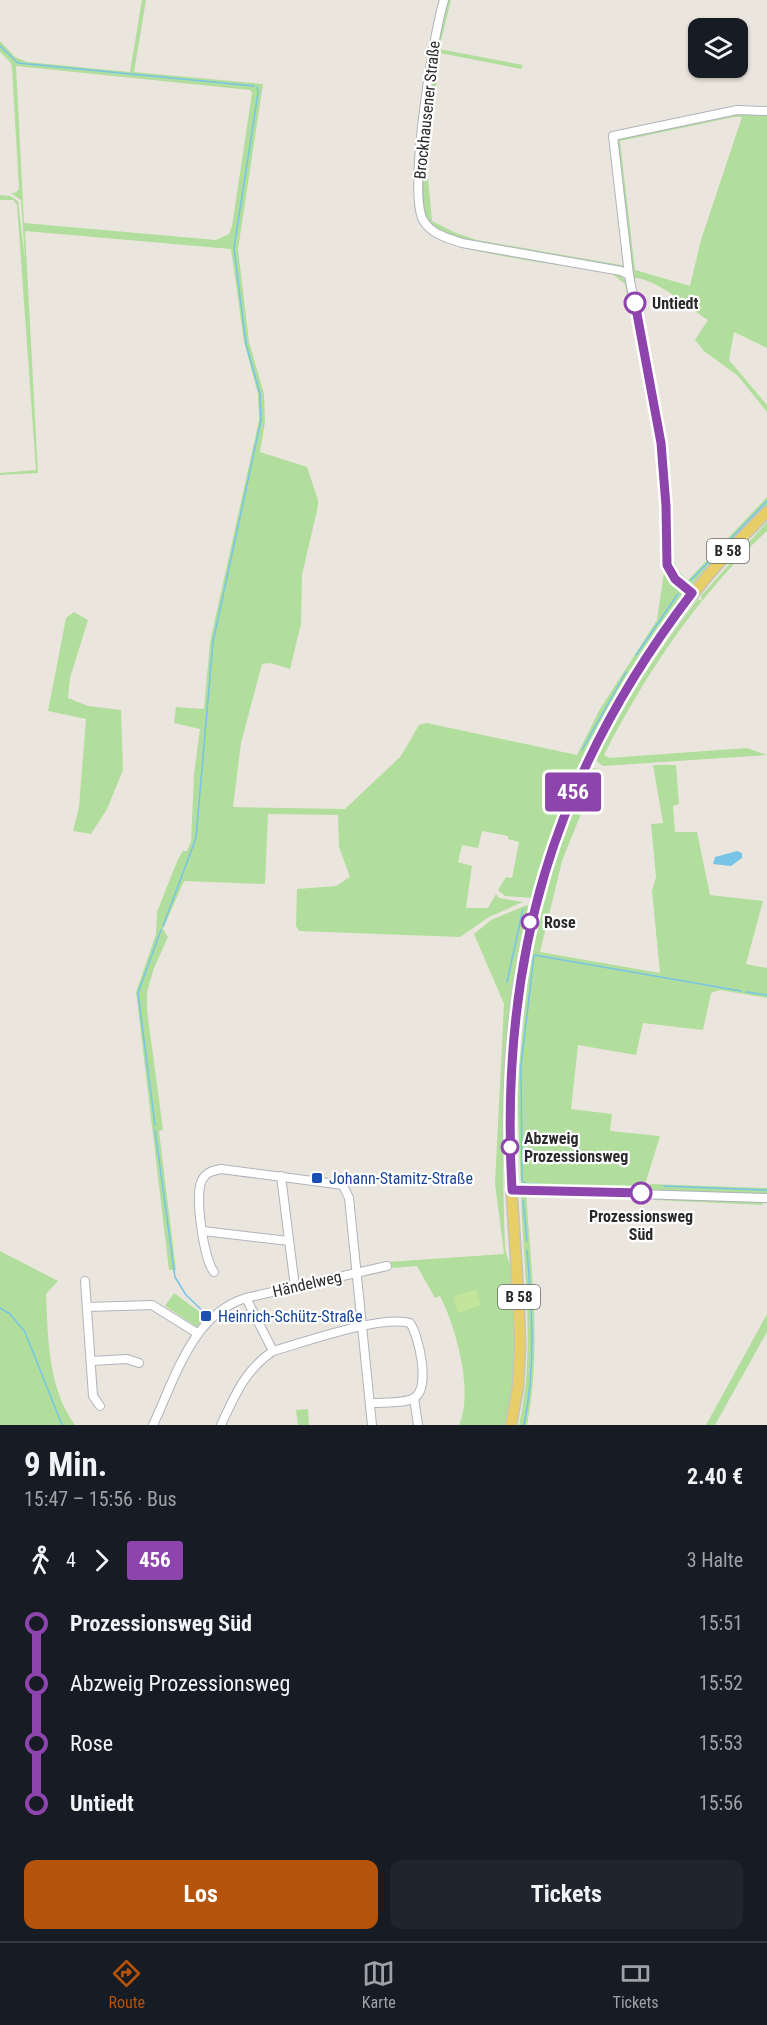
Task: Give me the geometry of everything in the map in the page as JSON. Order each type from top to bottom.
[{"type":"main road","name":"B 58","points":[[511,1425],[518,1387],[519,1306],[509,1090],[516,1001],[530,922],[549,857],[576,784],[608,719],[648,654],[692,593],[767,512]]},
{"type":"street","name":"Brockhausener Straße","points":[[444,0],[435,31],[421,141],[419,196],[423,219],[438,234],[462,243],[621,271],[628,275]]},
{"type":"street","points":[[692,593],[675,579],[667,565],[666,506],[661,443],[628,275],[613,136],[738,110],[767,111]]},
{"type":"street","points":[[214,1272],[207,1263],[198,1195],[202,1178],[209,1171],[221,1169],[336,1183],[347,1190],[364,1326],[372,1425]]},
{"type":"street","points":[[281,1176],[295,1287]]},
{"type":"street","points":[[512,1190],[767,1198]]},
{"type":"street","points":[[203,1231],[289,1241]]},
{"type":"street","name":"Händelweg","points":[[153,1425],[197,1332],[224,1307],[246,1298],[387,1266]]},
{"type":"street","points":[[85,1281],[93,1396],[99,1406]]},
{"type":"street","points":[[246,1298],[273,1351]]},
{"type":"street","points":[[87,1307],[152,1305],[197,1332]]},
{"type":"street","points":[[220,1425],[241,1382],[259,1360],[273,1351],[364,1326],[403,1322],[410,1323],[415,1331],[421,1356],[423,1386],[414,1398],[418,1425]]},
{"type":"street","points":[[91,1361],[127,1359],[139,1363]]},
{"type":"street","points":[[372,1403],[414,1398]]},
{"type":"green space","points":[[142,0],[146,0],[134,72],[263,84],[238,249],[249,342],[264,394],[265,422],[260,452],[307,467],[318,506],[302,575],[301,624],[290,669],[270,663],[262,664],[241,743],[233,807],[345,809],[401,756],[419,725],[427,723],[577,755],[600,709],[657,620],[664,572],[661,565],[661,506],[656,443],[625,284],[611,273],[461,247],[428,233],[422,222],[434,234],[460,244],[615,272],[628,282],[659,443],[666,565],[668,574],[685,590],[628,678],[584,759],[545,856],[532,898],[505,896],[498,890],[506,877],[512,878],[519,842],[508,839],[508,836],[482,831],[478,848],[462,845],[458,862],[472,866],[466,908],[488,908],[496,894],[499,898],[523,902],[489,917],[460,937],[299,931],[296,926],[297,889],[336,886],[350,877],[339,847],[338,815],[268,814],[265,884],[184,881],[163,929],[168,937],[154,968],[147,992],[147,1010],[163,1130],[159,1131],[176,1270],[169,1270],[136,992],[156,934],[157,912],[178,859],[183,851],[187,851],[191,842],[194,774],[200,729],[174,723],[176,707],[204,709],[210,642],[259,420],[258,394],[244,342],[231,249],[25,231],[38,473],[0,475],[0,473],[36,470],[17,205],[13,200],[0,200],[0,195],[10,196],[18,201],[25,259],[21,200],[11,193],[19,189],[12,69],[11,63],[0,52],[0,41],[15,57],[27,62],[130,72]],"holes":[[[16,66],[250,90],[252,93],[229,234],[216,240],[24,223]]]},
{"type":"green space","points":[[441,0],[442,2],[435,30],[420,130],[417,185],[419,121],[430,49]]},
{"type":"green space","points":[[446,0],[451,0],[439,49],[523,65],[521,69],[440,53],[427,166],[432,221],[477,240],[627,266],[624,269],[476,245],[431,227],[422,206],[421,159],[430,74]]},
{"type":"green space","points":[[738,111],[767,112],[767,348],[734,332],[729,360],[767,405],[767,412],[738,376],[704,351],[695,340],[708,320],[661,287],[651,282],[632,278],[615,144],[618,137]],"holes":[[[742,117],[701,240],[690,286],[635,270],[620,141]]]},
{"type":"green space","points":[[645,330],[666,442],[672,557],[678,571],[688,580],[767,497],[767,507],[691,585],[677,578],[670,565],[668,506],[641,331]]},
{"type":"green space","points":[[767,522],[767,531],[702,601],[701,596]]},
{"type":"green space","points":[[698,599],[702,601],[675,636],[637,694],[604,755],[609,758],[747,748],[767,755],[603,766],[595,760],[630,697]]},
{"type":"green space","points":[[74,612],[88,620],[70,678],[68,698],[88,706],[121,710],[123,770],[107,809],[91,834],[73,831],[79,807],[86,719],[48,711],[66,618]]},
{"type":"green space","points":[[653,765],[676,765],[679,804],[673,806],[675,832],[697,832],[710,895],[763,901],[746,964],[767,968],[767,998],[720,990],[711,993],[703,1030],[643,1023],[636,1055],[578,1045],[571,1109],[612,1114],[610,1131],[660,1136],[643,1191],[521,1186],[517,1090],[529,962],[555,859],[574,808],[593,768],[599,769],[562,861],[540,952],[660,973],[652,891],[656,877],[651,824],[663,823]]},
{"type":"green space","points":[[527,905],[530,909],[513,992],[505,1077],[503,1163],[505,1246],[513,1275],[515,1313],[511,1406],[508,1425],[459,1425],[465,1395],[464,1378],[457,1342],[446,1309],[440,1296],[435,1298],[417,1266],[393,1268],[387,1262],[504,1254],[495,1183],[504,1004],[474,934],[491,920]]},
{"type":"green space","points":[[650,1184],[767,1188],[767,1195],[650,1191]]},
{"type":"green space","points":[[526,1192],[535,1338],[527,1425],[519,1425],[524,1397],[528,1339],[521,1193]]},
{"type":"green space","points":[[655,1196],[765,1200],[762,1205],[655,1200]]},
{"type":"green space","points":[[0,1251],[58,1281],[46,1294],[51,1362],[59,1395],[75,1425],[0,1425]]},
{"type":"green space","points":[[476,1289],[481,1305],[458,1313],[453,1297]]},
{"type":"green space","points":[[174,1293],[205,1316],[197,1327],[165,1306]]},
{"type":"green space","points":[[767,1314],[767,1332],[715,1425],[706,1425]]},
{"type":"green space","points":[[308,1409],[309,1425],[298,1425],[296,1410]]},
{"type":"water","points":[[737,851],[742,853],[742,858],[731,866],[713,864],[715,857]]},
{"type":"waterway","points":[[0,46],[18,63],[254,86]]},
{"type":"waterway","points":[[163,926],[196,838],[213,642],[261,420],[260,394],[246,344],[234,248],[258,93],[257,87]]},
{"type":"waterway","points":[[691,580],[767,501]]},
{"type":"waterway","points":[[636,655],[678,594]]},
{"type":"waterway","points":[[582,750],[626,672]]},
{"type":"waterway","points":[[507,982],[523,909]]},
{"type":"waterway","points":[[155,1125],[138,993],[161,930]]},
{"type":"waterway","points":[[538,1184],[526,1184],[522,1181],[521,1066],[534,955],[741,991]]},
{"type":"waterway","points":[[746,992],[767,995]]},
{"type":"waterway","points":[[155,1130],[175,1277],[186,1295],[206,1314]]},
{"type":"waterway","points":[[664,1186],[767,1190]]},
{"type":"waterway","points":[[523,1201],[527,1241]]},
{"type":"waterway","points":[[524,1425],[532,1360],[527,1250]]},
{"type":"waterway","points":[[0,1308],[10,1314],[25,1332],[62,1425]]},
{"type":"bus line","name":"456","points":[[635,303],[661,443],[666,506],[667,565],[675,579],[692,593],[630,681],[608,719],[576,784],[549,857],[530,922],[517,992],[509,1114],[512,1190],[641,1193]]},
{"type":"place","name":"Untiedt","points":[[635,303]]},
{"type":"place","name":"Rose","points":[[530,922]]},
{"type":"place","name":"Abzweig Prozessionsweg","points":[[510,1147]]},
{"type":"place","name":"Johann-Stamitz-Straße","points":[[317,1178]]},
{"type":"place","name":"Prozessionsweg Süd","points":[[641,1193]]},
{"type":"place","name":"Heinrich-Schütz-Straße","points":[[206,1316]]}]
